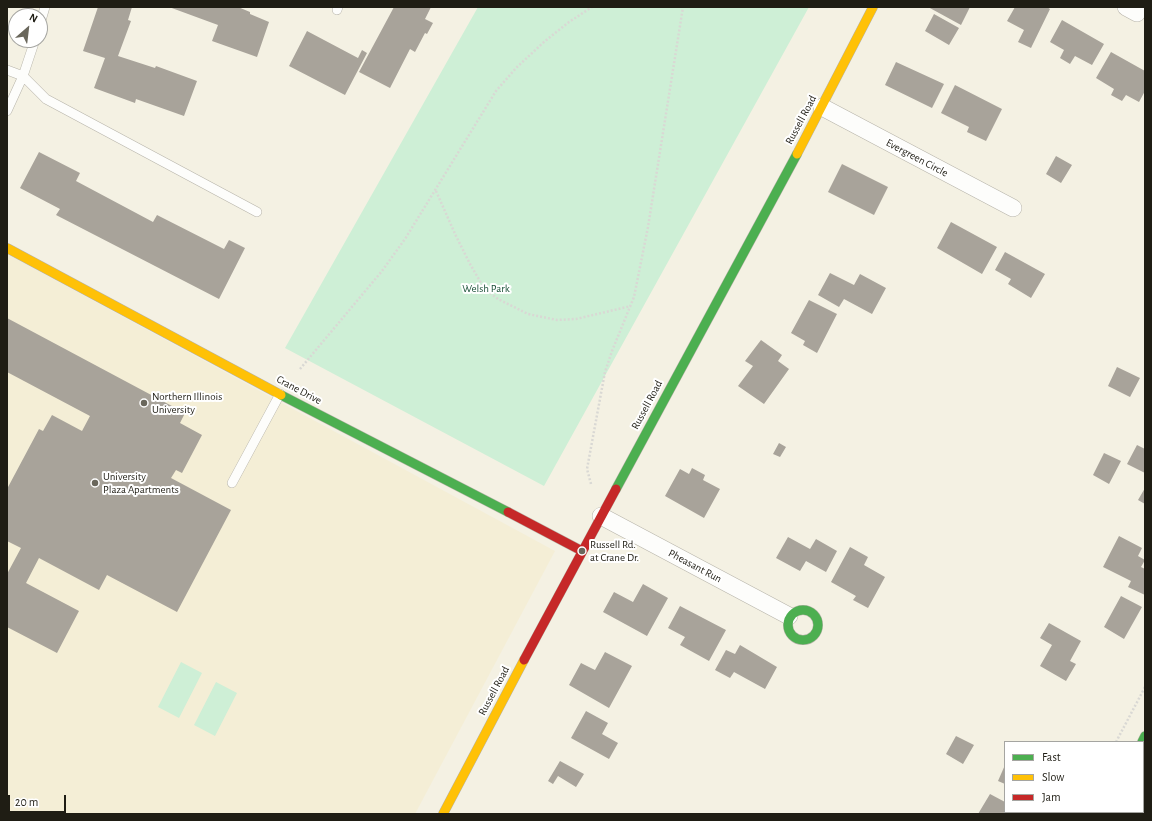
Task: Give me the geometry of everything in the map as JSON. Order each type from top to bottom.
[{"type":"street","name":"Russell Road","points":[[443,814],[601,516],[822,107],[872,7]]},
{"type":"street","name":"Evergreen Circle","points":[[822,107],[1013,208]]},
{"type":"street","name":"Crane Drive","points":[[7,248],[280,394],[582,552]]},
{"type":"street","name":"Pheasant Run","points":[[601,516],[789,616]]},
{"type":"lane","points":[[7,111],[23,76],[32,48]]},
{"type":"lane","points":[[7,70],[23,76],[46,99],[257,212]]},
{"type":"lane","points":[[232,483],[280,394]]},
{"type":"path","points":[[300,369],[382,271],[405,239],[496,91],[516,68],[545,41],[569,22],[592,7]]},
{"type":"path","points":[[591,484],[587,469],[605,372],[631,306],[648,227],[683,7]]},
{"type":"path","points":[[435,190],[470,264],[484,288],[498,299],[528,314],[557,320],[583,318],[631,306]]},
{"type":"path","points":[[1117,741],[1145,687]]},
{"type":"shaded area","name":"Northern Illinois University","points":[[7,254],[555,551],[415,814],[7,814]]},
{"type":"green space","name":"Welsh Park","points":[[478,7],[809,7],[544,486],[285,348]]},
{"type":"green space","points":[[181,662],[202,673],[179,718],[158,707]]},
{"type":"green space","points":[[216,682],[237,693],[215,736],[194,725]]},
{"type":"building","points":[[98,7],[132,7],[128,20],[131,21],[118,56],[155,68],[156,66],[197,81],[184,116],[136,99],[135,103],[94,88],[105,58],[83,51]]},
{"type":"building","points":[[169,7],[238,7],[269,22],[257,57],[212,41],[218,25]]},
{"type":"building","points":[[394,7],[431,7],[425,19],[433,23],[427,34],[425,33],[415,52],[410,49],[390,88],[359,72]]},
{"type":"building","points":[[928,7],[970,7],[961,25]]},
{"type":"building","points":[[1015,7],[1047,7],[1050,9],[1031,48],[1018,42],[1024,30],[1007,21]]},
{"type":"building","points":[[934,14],[959,28],[949,45],[925,31]]},
{"type":"building","points":[[1062,20],[1104,44],[1092,65],[1075,56],[1070,64],[1060,58],[1064,50],[1050,42]]},
{"type":"building","points":[[307,31],[358,58],[362,50],[367,53],[345,95],[289,66]]},
{"type":"building","points":[[1111,52],[1145,71],[1145,91],[1139,102],[1126,95],[1122,101],[1111,95],[1114,89],[1096,78]]},
{"type":"building","points":[[896,62],[944,84],[932,108],[885,85]]},
{"type":"building","points":[[955,85],[1002,109],[986,141],[967,132],[969,127],[941,113]]},
{"type":"building","points":[[39,152],[80,173],[76,181],[153,222],[157,215],[224,249],[229,240],[245,248],[219,299],[56,215],[60,209],[20,188]]},
{"type":"building","points":[[1056,156],[1072,165],[1061,183],[1046,174]]},
{"type":"building","points":[[842,164],[888,187],[874,215],[828,192]]},
{"type":"building","points":[[951,222],[997,247],[982,274],[937,248]]},
{"type":"building","points":[[1005,252],[1045,274],[1031,298],[1008,284],[1011,279],[995,270]]},
{"type":"building","points":[[830,273],[854,285],[860,274],[886,288],[872,314],[844,299],[839,307],[818,295]]},
{"type":"building","points":[[809,300],[837,314],[817,353],[803,345],[805,341],[791,333]]},
{"type":"building","name":"University Plaza Apartments","points":[[7,318],[185,413],[180,423],[202,435],[182,473],[176,470],[171,478],[231,510],[177,612],[107,575],[99,590],[39,558],[26,583],[79,611],[57,653],[7,627],[7,574],[21,548],[7,541],[7,489],[39,429],[43,431],[52,415],[82,431],[90,416],[7,372]]},
{"type":"building","points":[[761,340],[782,355],[778,361],[789,369],[764,404],[738,386],[753,366],[745,361]]},
{"type":"building","points":[[1117,367],[1140,378],[1130,397],[1108,386]]},
{"type":"building","points":[[779,443],[786,447],[780,457],[773,454]]},
{"type":"building","points":[[1137,445],[1145,449],[1145,473],[1127,464]]},
{"type":"building","points":[[1104,453],[1121,461],[1109,484],[1093,475]]},
{"type":"building","points":[[692,468],[705,475],[703,480],[720,489],[704,518],[665,496],[680,469],[689,474]]},
{"type":"building","points":[[1145,488],[1145,504],[1138,500]]},
{"type":"building","points":[[1119,536],[1142,548],[1138,556],[1145,560],[1141,567],[1145,569],[1145,595],[1128,587],[1131,581],[1103,567]]},
{"type":"building","points":[[788,537],[810,549],[816,539],[837,551],[826,572],[806,561],[800,571],[776,558]]},
{"type":"building","points":[[850,547],[868,557],[864,565],[885,577],[868,608],[853,600],[856,596],[831,582]]},
{"type":"building","points":[[643,584],[668,598],[647,636],[603,612],[614,592],[633,602]]},
{"type":"building","points":[[1121,596],[1142,607],[1124,639],[1104,627]]},
{"type":"building","points":[[680,606],[726,630],[709,661],[680,645],[685,637],[668,628]]},
{"type":"building","points":[[1049,623],[1081,641],[1070,661],[1076,664],[1066,681],[1040,666],[1052,645],[1040,638]]},
{"type":"building","points":[[740,645],[777,667],[765,689],[734,672],[730,678],[715,670],[726,650],[735,654]]},
{"type":"building","points":[[605,652],[632,666],[609,708],[569,685],[581,663],[595,670]]},
{"type":"building","points":[[586,711],[608,723],[602,734],[618,743],[609,759],[571,738]]},
{"type":"building","points":[[956,736],[974,745],[963,764],[946,754]]},
{"type":"building","points":[[560,761],[584,774],[576,787],[558,776],[553,784],[548,781]]},
{"type":"building","points":[[1004,767],[1004,784],[998,781]]},
{"type":"building","points":[[990,794],[1004,801],[1004,813],[1016,813],[1016,814],[978,814]]},
{"type":"traffic: fast","points":[[616,489],[797,154]]},
{"type":"traffic: fast","points":[[281,395],[508,512]]},
{"type":"traffic: fast","points":[[803,610],[814,614],[818,625],[814,636],[803,640],[792,636],[788,625],[792,614],[803,610]]},
{"type":"traffic: fast","points":[[1142,741],[1145,736]]},
{"type":"traffic: slow","points":[[797,154],[873,7]]},
{"type":"traffic: slow","points":[[7,248],[281,395]]},
{"type":"traffic: slow","points":[[443,814],[524,660]]},
{"type":"traffic: jam","points":[[524,660],[616,489]]},
{"type":"traffic: jam","points":[[508,512],[582,551]]},
{"type":"place","name":"Northern Illinois University","points":[[144,403]]},
{"type":"place","name":"University Plaza Apartments","points":[[95,483]]},
{"type":"place","name":"Russell Rd. at Crane Dr.","points":[[582,551]]}]
